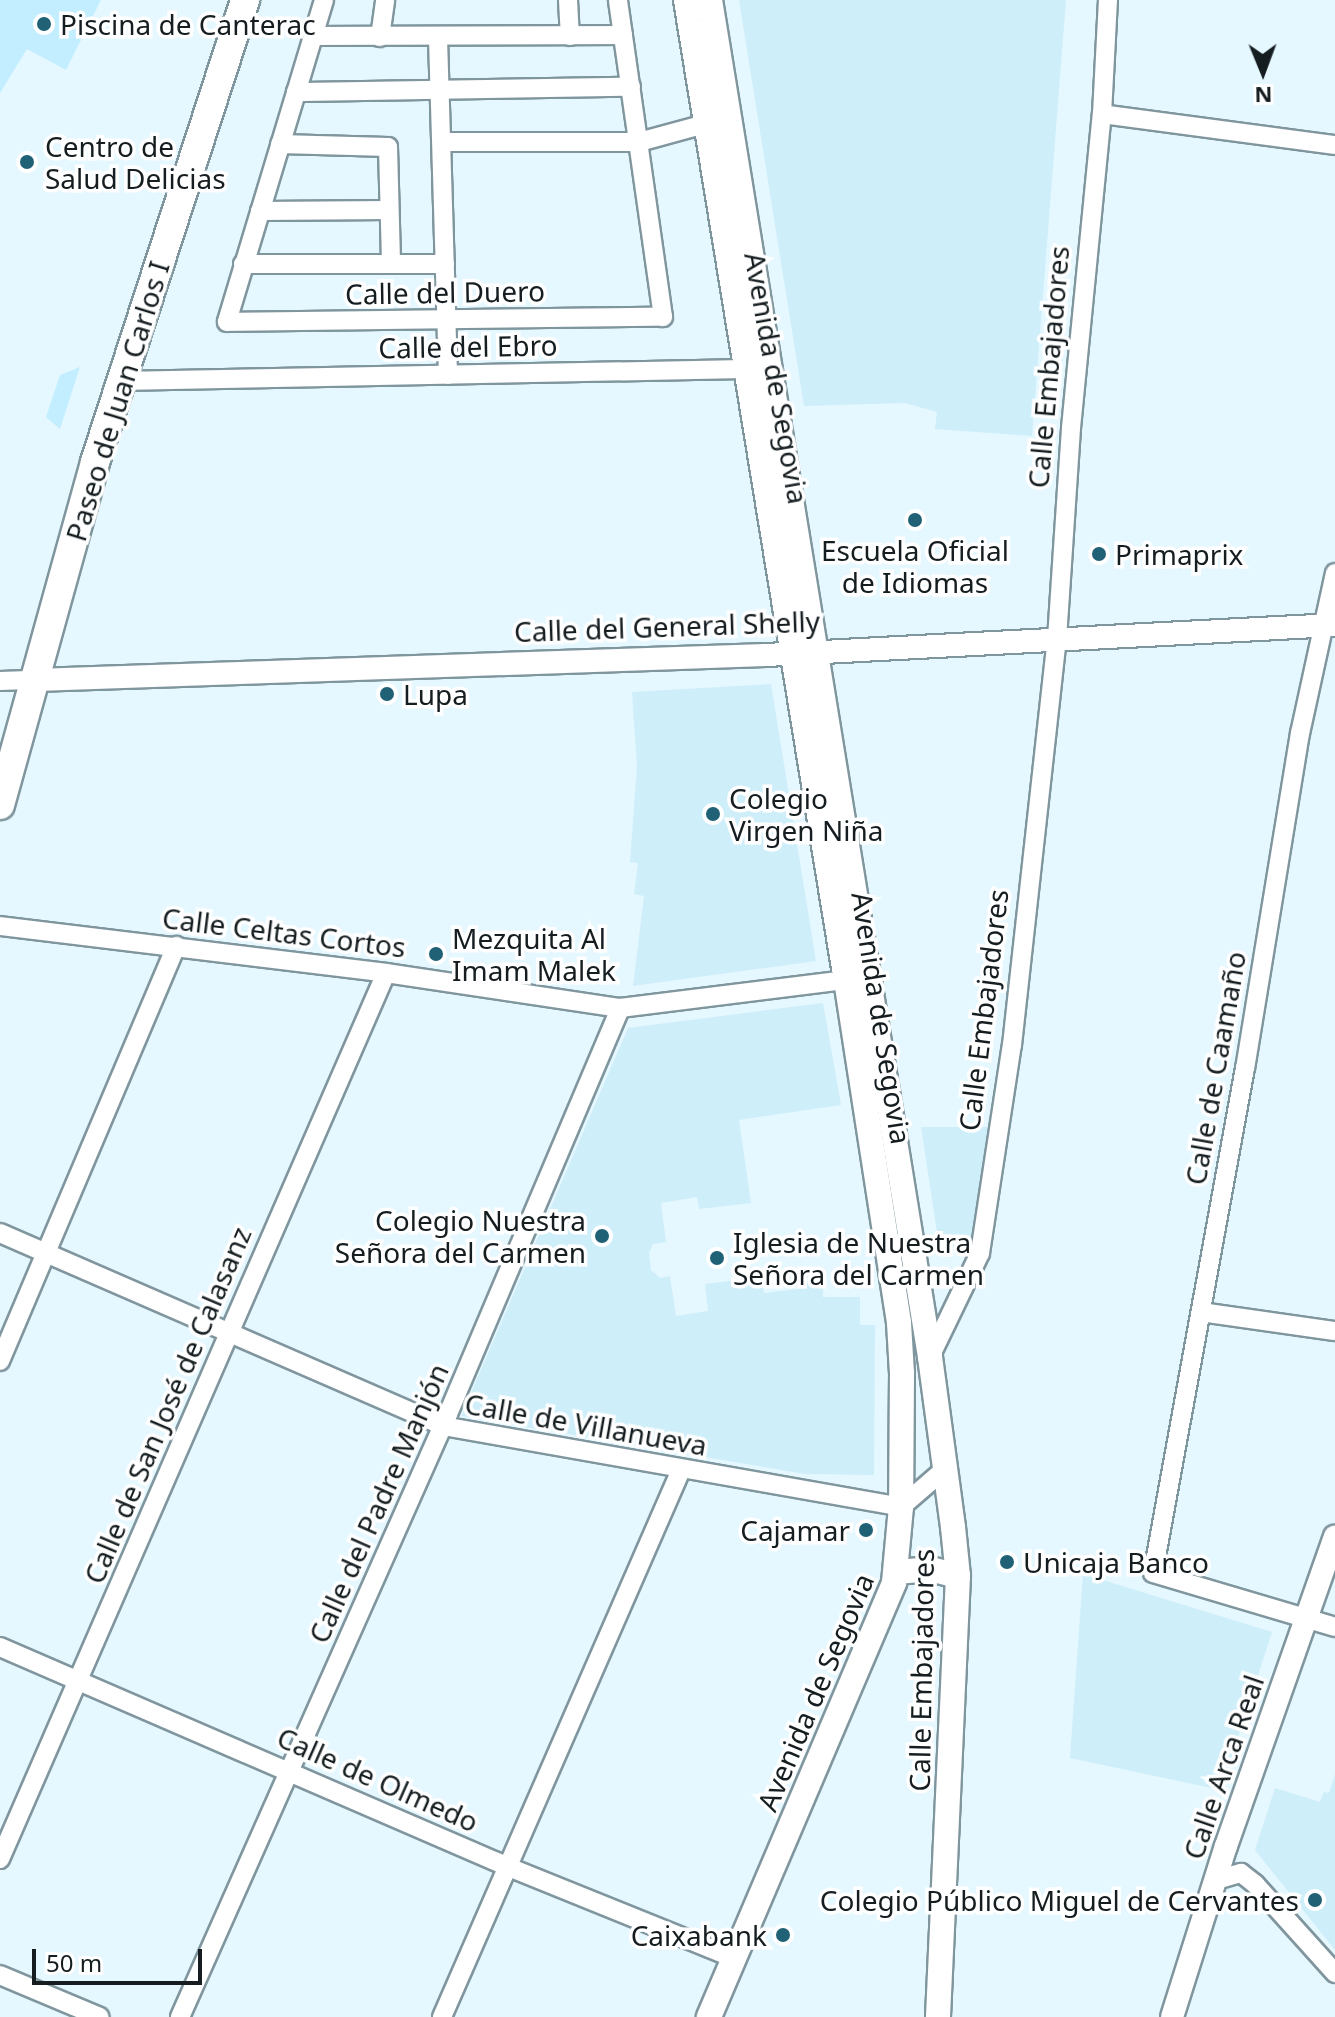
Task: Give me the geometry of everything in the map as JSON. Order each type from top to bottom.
[{"type":"main road","name":"Paseo de Juan Carlos I","points":[[0,805],[120,381],[245,0]]},
{"type":"main road","name":"Avenida de Segovia","points":[[686,0],[846,980],[899,1323],[902,1373],[897,1572],[709,2017]]},
{"type":"main road","name":"Avenida de Segovia","points":[[710,0],[930,1357]]},
{"type":"main road","name":"Calle Embajadores","points":[[930,1357],[958,1576],[938,2017]]},
{"type":"main road","points":[[897,1572],[930,1569],[958,1576]]},
{"type":"street","points":[[324,0],[243,264],[445,264]]},
{"type":"street","points":[[380,37],[385,0]]},
{"type":"street","points":[[568,0],[570,36]]},
{"type":"street","points":[[618,0],[639,142]]},
{"type":"street","name":"Calle Embajadores","points":[[930,1357],[980,1253],[1012,1045],[1057,639],[1071,428],[1102,114],[1108,0]]},
{"type":"street","points":[[314,36],[438,38],[623,35]]},
{"type":"street","points":[[438,38],[448,375]]},
{"type":"street","points":[[296,92],[440,87],[631,87]]},
{"type":"street","points":[[1102,114],[1335,145]]},
{"type":"street","points":[[442,142],[639,142],[705,124]]},
{"type":"street","name":"Calle del Duero","points":[[243,264],[227,322],[447,322],[663,317],[639,142]]},
{"type":"street","points":[[280,144],[388,147],[391,263]]},
{"type":"street","points":[[260,211],[389,210]]},
{"type":"street","name":"Calle del Ebro","points":[[120,381],[745,369]]},
{"type":"street","points":[[745,369],[761,377],[779,428]]},
{"type":"street","name":"Calle de Caamaño","points":[[1306,1619],[1153,1573],[1300,733],[1329,625],[1335,573]]},
{"type":"street","name":"Calle del General Shelly","points":[[0,681],[793,653],[1329,625]]},
{"type":"street","name":"Calle Celtas Cortos","points":[[0,926],[386,973],[620,1008],[846,980]]},
{"type":"street","points":[[0,1361],[176,946]]},
{"type":"street","name":"Calle de San José de Calasanz","points":[[0,1859],[386,973]]},
{"type":"street","name":"Calle del Padre Manjón","points":[[180,2017],[443,1426],[620,1008]]},
{"type":"street","name":"Calle de Villanueva","points":[[0,1233],[443,1426],[901,1507]]},
{"type":"street","points":[[1201,1312],[1335,1331]]},
{"type":"street","points":[[901,1507],[945,1469]]},
{"type":"street","points":[[442,2017],[681,1470]]},
{"type":"street","name":"Calle Arca Real","points":[[1172,2017],[1335,1537]]},
{"type":"street","points":[[1306,1619],[1335,1627]]},
{"type":"street","name":"Calle de Olmedo","points":[[0,1647],[506,1866],[734,1958]]},
{"type":"street","points":[[1216,1880],[1241,1873],[1255,1884],[1335,1973]]},
{"type":"street","points":[[0,1975],[100,2017]]},
{"type":"shaded area","name":"Piscina de Canterac","points":[[0,0],[101,0],[66,70],[27,49],[0,93]]},
{"type":"shaded area","points":[[739,0],[1066,0],[1032,436],[935,429],[937,412],[905,403],[804,406]]},
{"type":"shaded area","points":[[80,367],[60,429],[46,417],[60,375]]},
{"type":"shaded area","name":"Colegio Virgen Niña","points":[[771,684],[816,961],[633,986],[644,896],[634,894],[638,863],[630,862],[637,766],[632,692]]},
{"type":"shaded area","name":"Colegio Nuestra Señora del Carmen","points":[[823,1003],[841,1105],[739,1120],[751,1203],[699,1209],[697,1197],[661,1203],[666,1242],[653,1244],[649,1253],[651,1270],[660,1278],[670,1276],[676,1316],[708,1311],[705,1284],[762,1277],[764,1293],[807,1288],[807,1278],[823,1278],[823,1297],[860,1297],[860,1325],[875,1325],[874,1475],[805,1474],[461,1416],[628,1028]]},
{"type":"shaded area","points":[[921,1127],[992,1127],[967,1257],[939,1245]]},
{"type":"shaded area","points":[[1083,1574],[1272,1632],[1221,1790],[1070,1758]]},
{"type":"shaded area","name":"Colegio Público Miguel de Cervantes","points":[[1335,1774],[1335,1950],[1255,1850],[1275,1788],[1320,1802],[1324,1792],[1329,1793]]},
{"type":"place","name":"Piscina de Canterac","points":[[44,24]]},
{"type":"place","name":"Centro de Salud Delicias","points":[[27,162]]},
{"type":"place","name":"Escuela Oficial de Idiomas","points":[[915,520]]},
{"type":"place","name":"Primaprix","points":[[1099,554]]},
{"type":"place","name":"Lupa","points":[[387,694]]},
{"type":"place","name":"Colegio Virgen Niña","points":[[713,814]]},
{"type":"place","name":"Mezquita Al Imam Malek","points":[[436,954]]},
{"type":"place","name":"Colegio Nuestra Señora del Carmen","points":[[602,1236]]},
{"type":"place","name":"Iglesia de Nuestra Señora del Carmen","points":[[717,1258]]},
{"type":"place","name":"Cajamar","points":[[866,1530]]},
{"type":"place","name":"Unicaja Banco","points":[[1007,1562]]},
{"type":"place","name":"Colegio Público Miguel de Cervantes","points":[[1315,1900]]},
{"type":"place","name":"Caixabank","points":[[783,1935]]}]
